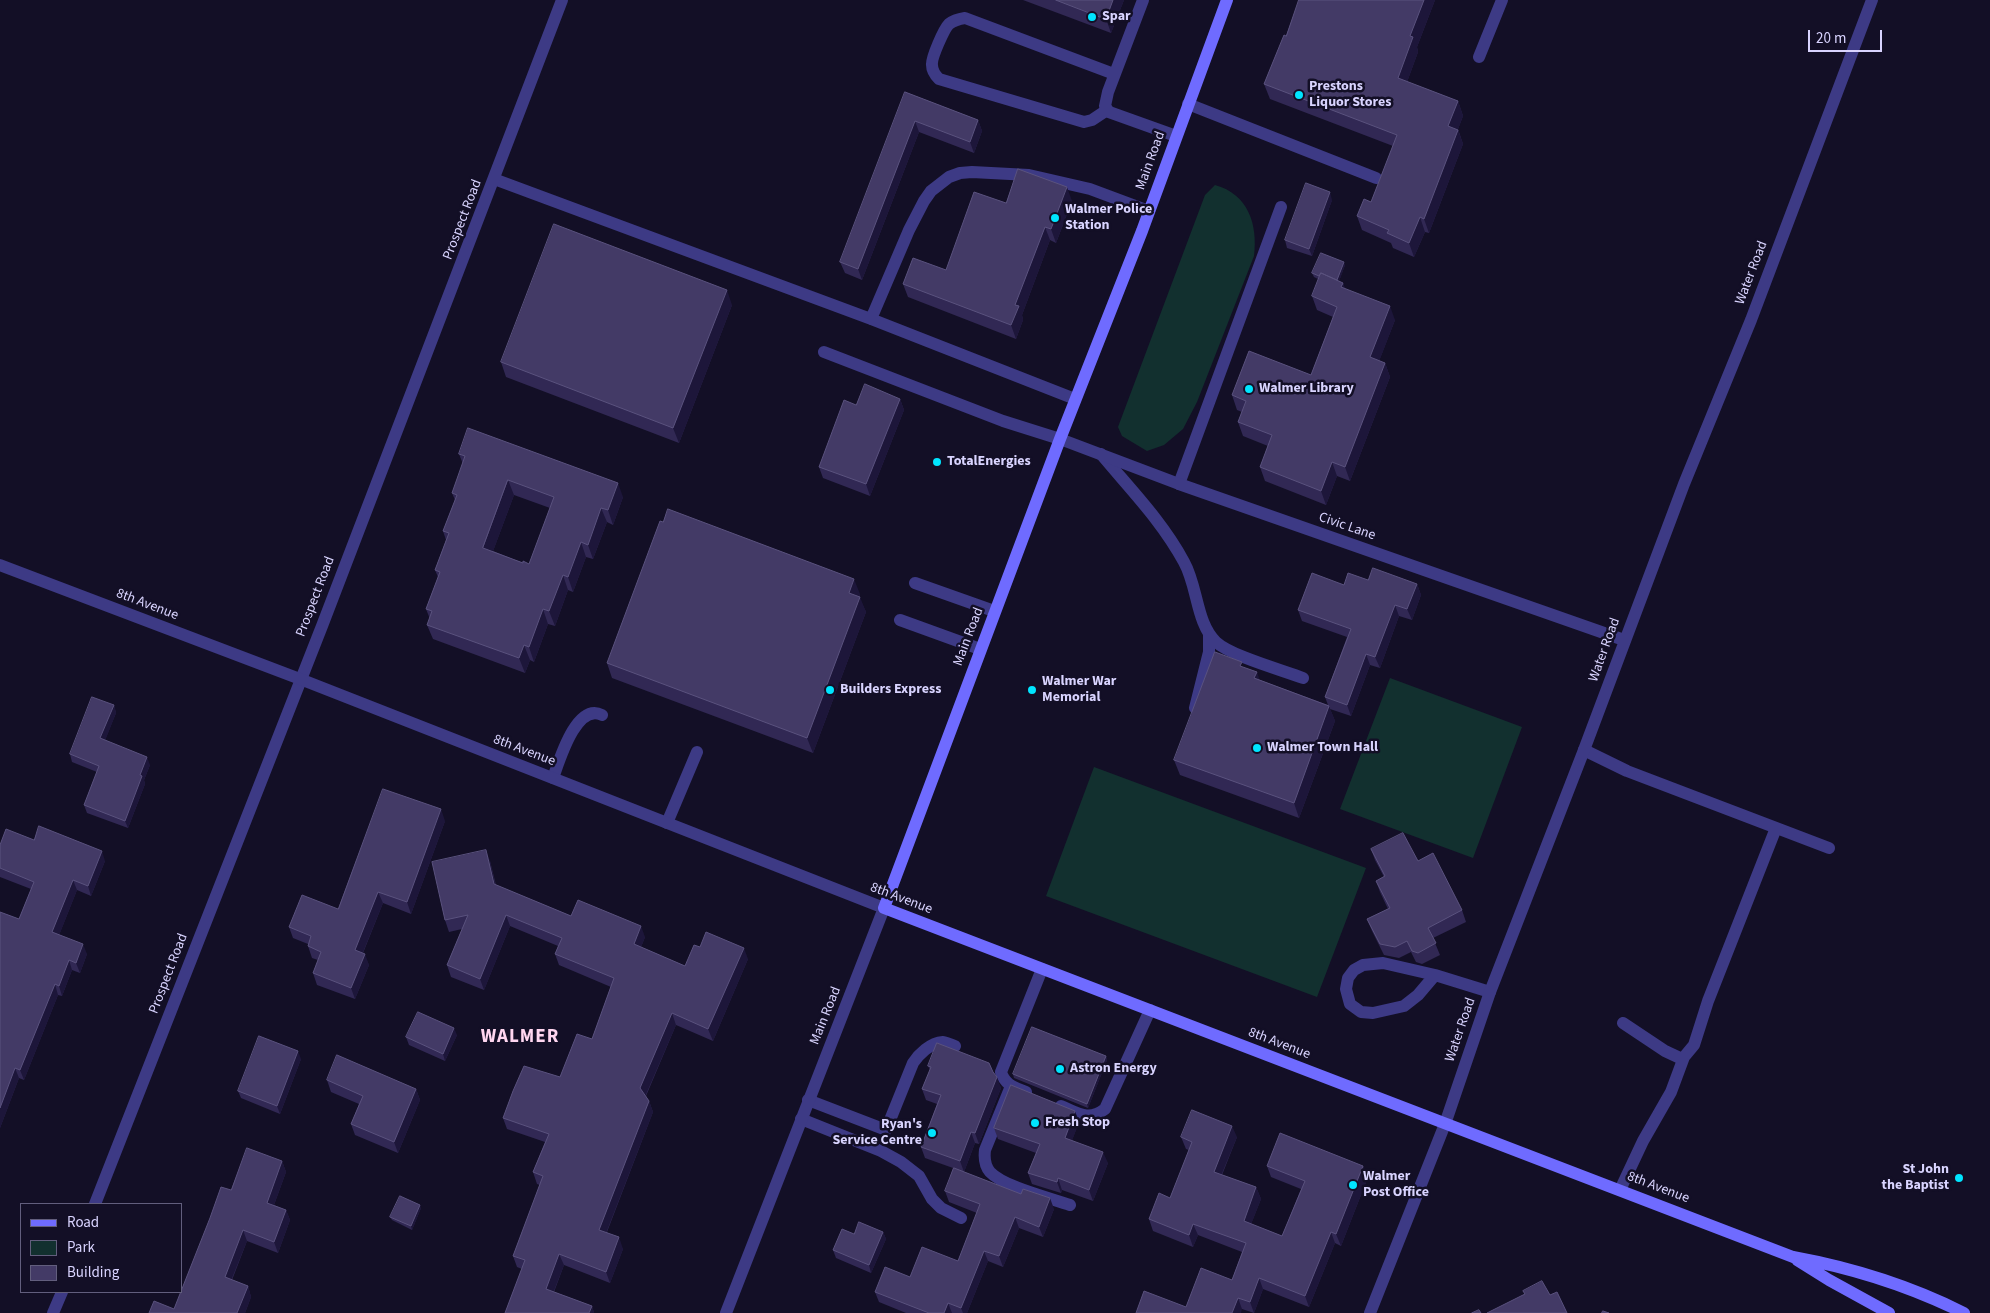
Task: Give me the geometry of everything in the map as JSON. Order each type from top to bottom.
[{"type":"main road","name":"Main Road","points":[[884,908],[994,611],[1149,211],[1227,0]]},
{"type":"main road","name":"8th Avenue","points":[[884,908],[1793,1257],[1836,1265],[1866,1274],[1917,1292],[1964,1313]]},
{"type":"main road","name":"8th Avenue","points":[[1793,1257],[1829,1280],[1889,1313]]},
{"type":"street","name":"Prospect Road","points":[[95,1203],[562,0]]},
{"type":"street","points":[[1143,0],[1104,103],[1107,110],[1176,136]]},
{"type":"street","points":[[1479,57],[1502,0]]},
{"type":"street","name":"Water Road","points":[[1370,1313],[1445,1124],[1490,992],[1584,750],[1624,640],[1684,484],[1751,320],[1872,0]]},
{"type":"street","points":[[1107,110],[1092,120],[1084,122],[938,79],[933,72],[931,63],[948,25],[955,20],[964,18],[1114,74]]},
{"type":"street","points":[[1188,104],[1376,178]]},
{"type":"street","points":[[871,319],[913,222],[931,191],[949,177],[960,173],[972,172],[1029,175],[1090,189],[1149,211]]},
{"type":"street","points":[[494,179],[871,319],[1075,399]]},
{"type":"street","points":[[1180,484],[1281,207]]},
{"type":"street","name":"Civic Lane","points":[[824,352],[1003,421],[1060,439],[1180,484],[1624,640]]},
{"type":"street","points":[[1101,454],[1148,508],[1178,551],[1192,577],[1202,621],[1216,643],[1236,654],[1303,678]]},
{"type":"street","name":"8th Avenue","points":[[0,565],[300,679],[884,908]]},
{"type":"street","points":[[915,583],[994,611]]},
{"type":"street","points":[[900,620],[980,649]]},
{"type":"street","points":[[1191,722],[1209,652],[1209,634]]},
{"type":"street","points":[[553,778],[562,750],[572,732],[588,715],[593,713],[602,715]]},
{"type":"street","points":[[1584,750],[1627,771],[1829,848]]},
{"type":"street","points":[[667,823],[697,752]]},
{"type":"street","points":[[1620,1190],[1642,1140],[1671,1092],[1684,1056],[1694,1046],[1708,1001],[1776,828]]},
{"type":"street","name":"Main Road","points":[[726,1313],[884,908]]},
{"type":"street","points":[[1435,975],[1411,1001],[1396,1009],[1373,1013],[1361,1012],[1350,1004],[1348,978],[1354,970],[1373,963],[1383,963],[1435,975],[1490,992]]},
{"type":"street","points":[[1042,969],[1001,1072],[1004,1080],[1011,1086],[1089,1117],[1098,1115],[1105,1109],[1150,1010]]},
{"type":"street","points":[[1623,1023],[1665,1051],[1680,1058],[1684,1056]]},
{"type":"street","points":[[808,1100],[886,1130],[913,1063],[918,1056],[943,1042],[955,1046]]},
{"type":"street","points":[[1011,1086],[985,1150],[984,1156],[988,1168],[1006,1183],[1070,1205]]},
{"type":"street","points":[[801,1119],[881,1151],[901,1162],[919,1176],[936,1204],[961,1218]]},
{"type":"street","points":[[53,1313],[62,1293]]},
{"type":"green space","points":[[1215,185],[1236,195],[1248,212],[1254,233],[1254,256],[1197,402],[1183,429],[1164,445],[1147,451],[1122,436],[1118,427],[1205,195]]},
{"type":"green space","points":[[1390,678],[1522,727],[1473,858],[1340,809]]},
{"type":"green space","points":[[1094,767],[1366,868],[1317,997],[1046,896]]},
{"type":"building","points":[[1056,0],[1113,0],[1106,19]]},
{"type":"building","points":[[1299,0],[1424,0],[1410,36],[1413,37],[1398,78],[1458,101],[1448,126],[1458,130],[1424,219],[1420,217],[1409,243],[1387,233],[1389,230],[1357,216],[1364,199],[1371,202],[1397,135],[1264,84],[1284,35],[1286,36]]},
{"type":"building","points":[[905,92],[978,120],[970,142],[915,121],[858,269],[840,262]]},
{"type":"building","points":[[1018,169],[1067,187],[1051,229],[1045,227],[1015,305],[1019,306],[1011,325],[903,284],[913,258],[946,270],[974,192],[1006,203]]},
{"type":"building","points":[[1306,183],[1330,192],[1309,249],[1285,240]]},
{"type":"building","points":[[554,224],[727,290],[673,428],[501,362]]},
{"type":"building","points":[[1321,253],[1344,262],[1337,280],[1321,273],[1319,276],[1312,273]]},
{"type":"building","points":[[1321,273],[1343,283],[1341,287],[1390,306],[1370,357],[1385,363],[1345,467],[1332,462],[1321,491],[1260,467],[1272,435],[1238,422],[1246,401],[1232,395],[1249,351],[1311,375],[1337,307],[1312,296]]},
{"type":"building","points":[[865,384],[900,399],[866,484],[819,467],[844,400],[856,405]]},
{"type":"building","points":[[468,428],[618,483],[608,510],[601,508],[588,545],[581,542],[568,577],[563,575],[549,611],[543,609],[529,647],[524,645],[519,658],[427,625],[432,611],[426,609],[440,572],[435,570],[449,533],[443,531],[457,495],[452,493],[465,456],[459,454]],"holes":[[[508,480],[554,497],[529,564],[483,548]]]},
{"type":"building","points":[[668,509],[854,579],[849,593],[860,597],[807,738],[607,663],[660,521],[663,522]]},
{"type":"building","points":[[1373,568],[1417,584],[1407,609],[1395,605],[1375,657],[1366,654],[1347,705],[1325,697],[1351,629],[1298,610],[1312,573],[1344,585],[1348,573],[1368,580]]},
{"type":"building","name":"Walmer Town Hall","points":[[1215,652],[1242,662],[1240,666],[1257,672],[1254,678],[1329,706],[1294,803],[1174,760]]},
{"type":"building","points":[[92,697],[114,705],[100,738],[147,757],[125,821],[84,805],[99,766],[70,754]]},
{"type":"building","points":[[383,789],[441,809],[407,902],[378,892],[355,950],[365,954],[351,988],[313,973],[321,952],[308,946],[311,936],[289,927],[302,895],[338,909]]},
{"type":"building","points":[[39,826],[102,851],[88,886],[73,880],[52,932],[83,944],[76,963],[69,960],[59,986],[55,984],[20,1070],[15,1068],[0,1108],[0,912],[19,919],[34,882],[0,868],[0,845],[6,829],[34,840]]},
{"type":"building","points":[[1403,833],[1418,861],[1433,853],[1462,910],[1428,928],[1436,943],[1418,953],[1412,951],[1407,941],[1395,947],[1380,944],[1367,919],[1390,908],[1376,881],[1385,876],[1371,849]]},
{"type":"building","points":[[486,850],[494,884],[571,916],[578,900],[641,926],[634,944],[685,966],[694,945],[700,947],[706,932],[744,948],[708,1029],[672,1013],[640,1088],[649,1101],[599,1230],[619,1237],[606,1272],[559,1254],[546,1289],[592,1306],[589,1313],[505,1313],[525,1260],[513,1256],[543,1176],[533,1172],[549,1134],[503,1118],[524,1066],[560,1077],[577,1034],[592,1039],[614,978],[555,954],[562,938],[506,915],[480,979],[447,965],[468,915],[445,920],[432,862]]},
{"type":"building","points":[[418,1012],[454,1028],[443,1054],[406,1037]]},
{"type":"building","points":[[1032,1027],[1106,1056],[1087,1104],[1013,1074]]},
{"type":"building","points":[[259,1036],[298,1051],[277,1106],[238,1091]]},
{"type":"building","points":[[937,1043],[989,1063],[997,1077],[975,1133],[971,1132],[960,1161],[921,1147],[941,1095],[922,1089],[931,1067],[928,1066]]},
{"type":"building","points":[[337,1055],[416,1089],[394,1142],[351,1124],[363,1096],[327,1080]]},
{"type":"building","points":[[1011,1085],[1075,1111],[1065,1138],[1103,1152],[1089,1190],[1058,1178],[1057,1182],[1028,1173],[1040,1144],[994,1128]]},
{"type":"building","points":[[1192,1110],[1232,1126],[1214,1172],[1256,1187],[1244,1221],[1282,1236],[1305,1181],[1267,1166],[1280,1133],[1363,1166],[1336,1234],[1331,1232],[1305,1296],[1259,1278],[1250,1302],[1238,1298],[1232,1313],[1136,1313],[1144,1291],[1186,1307],[1201,1268],[1232,1280],[1246,1243],[1193,1224],[1189,1235],[1149,1219],[1159,1193],[1170,1198],[1192,1142],[1181,1137]]},
{"type":"building","points":[[247,1148],[282,1161],[267,1203],[286,1210],[274,1242],[243,1230],[225,1277],[248,1286],[237,1313],[149,1313],[154,1301],[174,1309],[182,1293],[221,1187],[231,1190]]},
{"type":"building","points":[[954,1168],[1021,1194],[1023,1189],[1050,1198],[1039,1227],[1015,1217],[999,1256],[984,1251],[961,1308],[948,1303],[944,1313],[929,1313],[875,1292],[885,1267],[910,1277],[922,1247],[958,1261],[980,1204],[945,1191]]},
{"type":"building","points":[[400,1196],[420,1205],[411,1226],[390,1217]]},
{"type":"building","points":[[859,1222],[883,1232],[869,1265],[833,1250],[842,1229],[854,1234]]},
{"type":"building","points":[[1542,1281],[1550,1295],[1557,1292],[1567,1313],[1487,1313],[1525,1294],[1523,1291]]},
{"type":"place","name":"Spar","points":[[1092,17]]},
{"type":"place","name":"Prestons Liquor Stores","points":[[1299,95]]},
{"type":"place","name":"Walmer Police Station","points":[[1055,218]]},
{"type":"place","name":"Walmer Library","points":[[1249,389]]},
{"type":"place","name":"TotalEnergies","points":[[937,462]]},
{"type":"place","name":"Builders Express","points":[[830,690]]},
{"type":"place","name":"Walmer War Memorial","points":[[1032,690]]},
{"type":"place","name":"Walmer Town Hall","points":[[1257,748]]},
{"type":"place","name":"Astron Energy","points":[[1060,1069]]},
{"type":"place","name":"Fresh Stop","points":[[1035,1123]]},
{"type":"place","name":"Ryan's Service Centre","points":[[932,1133]]},
{"type":"place","name":"St John the Baptist","points":[[1959,1178]]},
{"type":"place","name":"Walmer Post Office","points":[[1353,1185]]},
{"type":"district","name":"WALMER","points":[[520,1038]]}]
